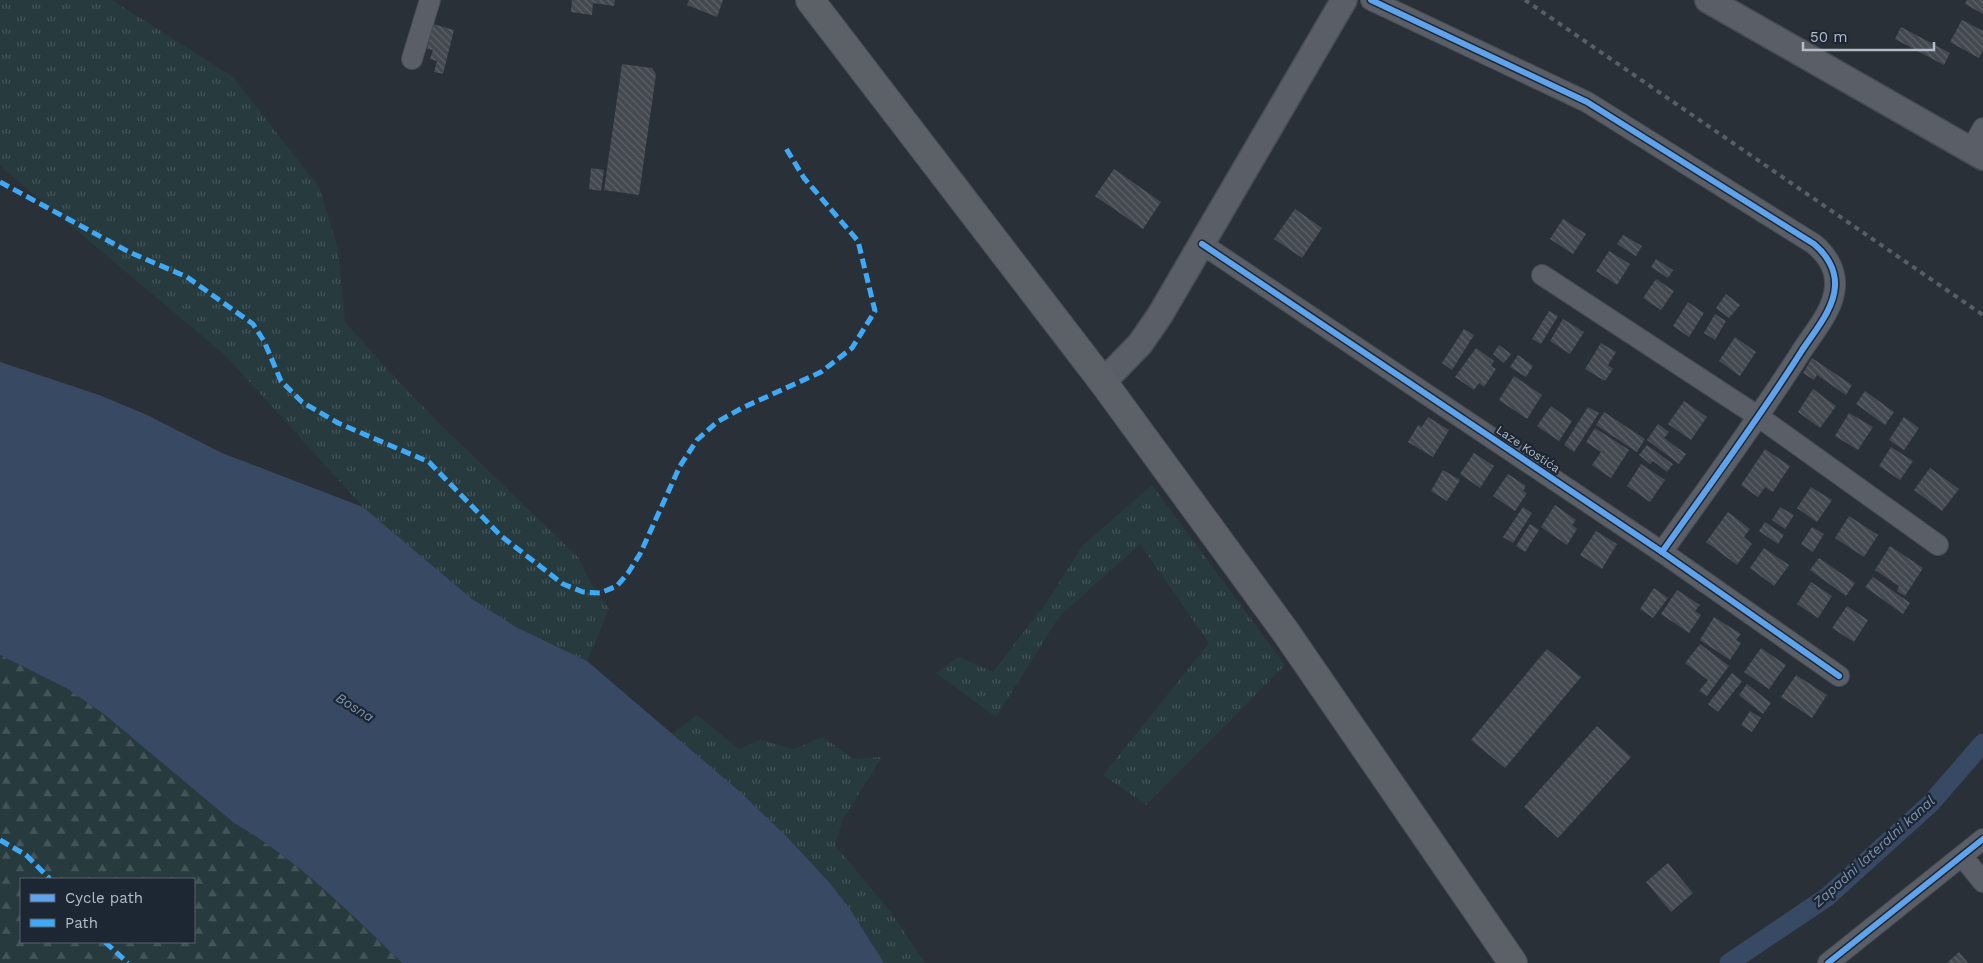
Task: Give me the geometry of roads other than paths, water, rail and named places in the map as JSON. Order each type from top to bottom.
[{"type":"main road","points":[[810,0],[1103,382],[1285,631],[1513,963]]},
{"type":"street","points":[[412,59],[430,0]]},
{"type":"street","points":[[1103,382],[1140,344],[1160,315],[1344,0]]},
{"type":"street","points":[[1371,0],[1587,102],[1814,244],[1825,253],[1831,266],[1835,286],[1829,308],[1759,417],[1662,552]]},
{"type":"street","points":[[1708,0],[1977,153],[1983,128]]},
{"type":"street","name":"Laze Kostića","points":[[1202,244],[1662,552],[1839,676]]},
{"type":"street","points":[[1542,275],[1759,417],[1938,546]]},
{"type":"street","points":[[1828,963],[1983,839]]},
{"type":"street","points":[[1962,856],[1983,882]]},
{"type":"water","name":"Bosna","points":[[0,362],[99,395],[145,414],[222,453],[363,507],[472,599],[516,627],[587,661],[739,791],[786,836],[829,882],[850,909],[884,963],[402,963],[301,870],[280,853],[234,823],[105,715],[68,689],[0,655]]},
{"type":"waterway","name":"Zapadni lateralni kanal","points":[[1729,963],[1827,897],[1931,803],[1983,743]]},
{"type":"railway","points":[[1525,0],[1983,315]]}]
